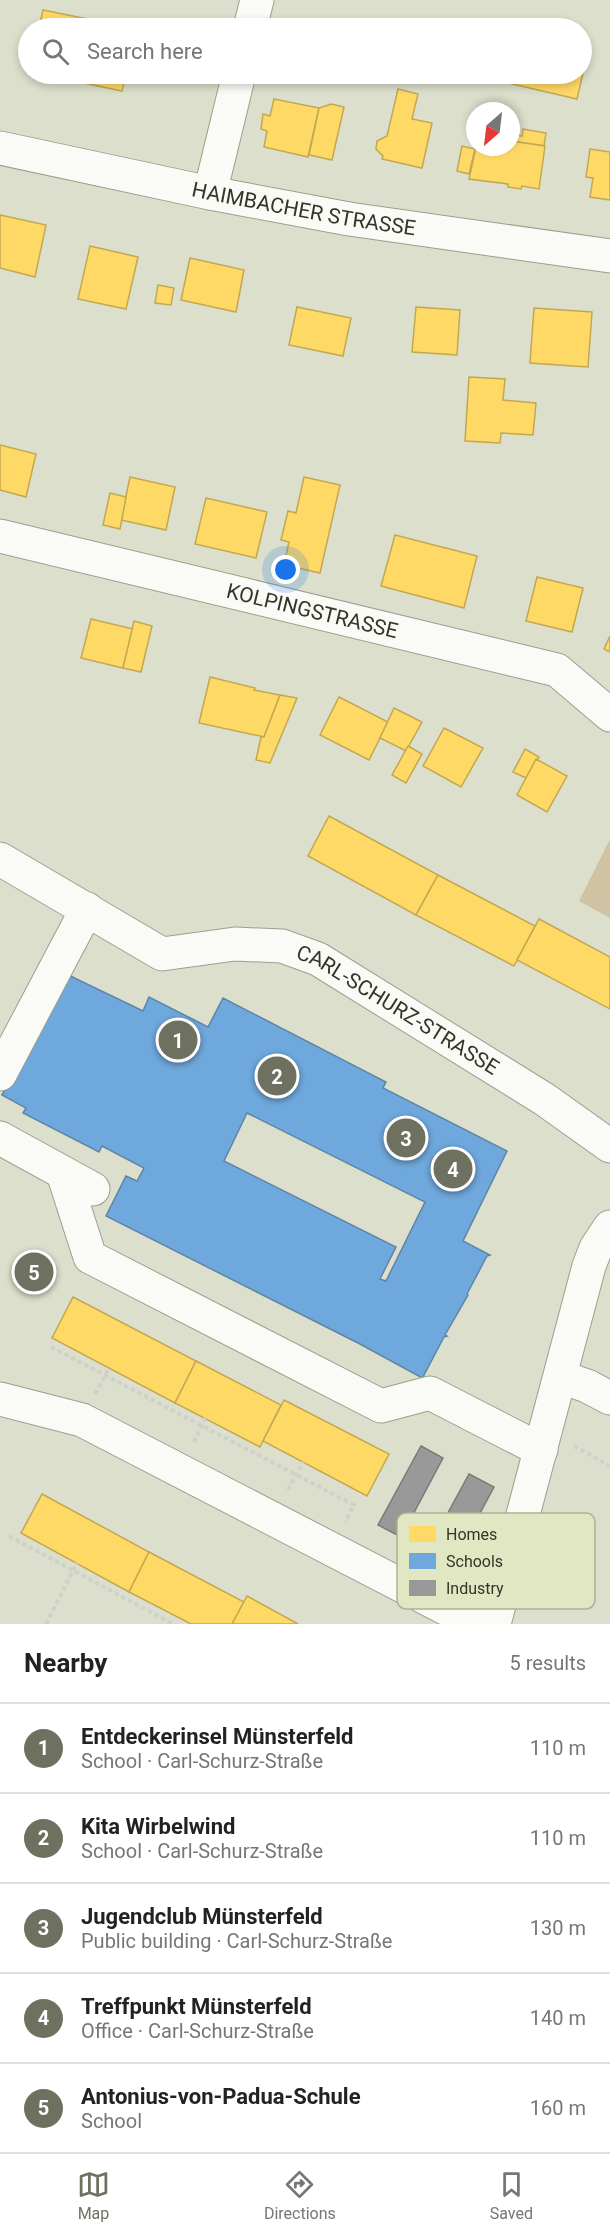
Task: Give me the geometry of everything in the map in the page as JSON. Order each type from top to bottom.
[{"type":"street","points":[[252,18],[256,0]]},
{"type":"street","points":[[210,194],[237,84]]},
{"type":"street","name":"HAIMBACHER STRASSE","points":[[0,148],[210,194],[349,219],[610,256]]},
{"type":"street","name":"KOLPINGSTRASSE","points":[[0,536],[557,670],[610,715]]},
{"type":"street","points":[[0,859],[87,909],[0,1074]]},
{"type":"street","name":"CARL-SCHURZ-STRASSE","points":[[87,909],[162,954],[235,944],[282,946],[318,959],[544,1099],[610,1146]]},
{"type":"street","points":[[0,1138],[93,1189]]},
{"type":"street","points":[[63,1173],[90,1257],[381,1406],[430,1393],[557,1448]]},
{"type":"street","points":[[534,1513],[557,1448],[561,1377],[589,1266],[596,1248],[610,1227]]},
{"type":"street","points":[[561,1377],[587,1386],[610,1398]]},
{"type":"street","points":[[0,1399],[75,1417],[397,1583]]},
{"type":"street","points":[[447,1609],[476,1624]]},
{"type":"street","points":[[494,1624],[499,1609]]},
{"type":"path","points":[[51,1347],[354,1505],[331,1549]]},
{"type":"path","points":[[557,1448],[610,1466]]},
{"type":"path","points":[[9,1536],[171,1624],[174,1615]]},
{"type":"path","points":[[46,1624],[77,1563]]},
{"type":"shaded area","points":[[610,839],[610,918],[579,901]]},
{"type":"building: Homes","points":[[43,10],[83,18],[41,18]]},
{"type":"building: Homes","points":[[89,84],[124,84],[122,91]]},
{"type":"building: Homes","points":[[512,84],[580,84],[577,99]]},
{"type":"building: Homes","points":[[398,89],[418,94],[412,119],[432,123],[422,168],[382,159],[383,156],[376,149],[377,141],[387,136]]},
{"type":"building: Homes","points":[[274,99],[319,108],[308,157],[264,147],[267,131],[261,129],[263,114],[270,116]]},
{"type":"building: Homes","points":[[331,104],[344,107],[332,160],[309,155],[319,108]]},
{"type":"building: Homes","points":[[523,129],[546,133],[544,146],[520,142],[520,136],[522,136]]},
{"type":"building: Homes","points":[[520,142],[545,146],[539,189],[522,186],[521,189],[508,187],[508,184],[469,179],[474,156],[520,156]]},
{"type":"building: Homes","points":[[462,146],[466,147],[466,156],[473,156],[469,174],[457,171]]},
{"type":"building: Homes","points":[[590,149],[610,152],[610,200],[590,197],[593,178],[586,177]]},
{"type":"building: Homes","points":[[0,215],[46,225],[35,277],[0,268]]},
{"type":"building: Homes","points":[[90,246],[138,257],[126,309],[78,299]]},
{"type":"building: Homes","points":[[190,258],[244,270],[236,312],[181,300]]},
{"type":"building: Homes","points":[[158,285],[174,288],[171,305],[155,303]]},
{"type":"building: Homes","points":[[297,307],[351,318],[343,356],[289,345]]},
{"type":"building: Homes","points":[[416,307],[460,310],[457,355],[412,352]]},
{"type":"building: Homes","points":[[534,308],[592,312],[588,367],[530,363]]},
{"type":"building: Homes","points":[[469,377],[505,379],[503,400],[536,403],[533,435],[501,433],[500,443],[465,441]]},
{"type":"building: Homes","points":[[0,445],[36,454],[26,497],[0,490]]},
{"type":"building: Homes","points":[[130,477],[175,487],[166,530],[121,520]]},
{"type":"building: Homes","points":[[304,477],[340,485],[320,573],[284,565],[289,542],[281,540],[288,511],[296,513]]},
{"type":"building: Homes","points":[[110,493],[126,497],[120,529],[103,525]]},
{"type":"building: Homes","points":[[206,498],[267,512],[256,558],[195,544]]},
{"type":"building: Homes","points":[[395,535],[477,556],[464,608],[381,586]]},
{"type":"building: Homes","points":[[537,577],[583,588],[572,632],[526,621]]},
{"type":"building: Homes","points":[[91,619],[133,629],[123,668],[81,658]]},
{"type":"building: Homes","points":[[134,621],[152,626],[141,672],[123,668]]},
{"type":"building: Homes","points":[[610,636],[610,652],[604,649]]},
{"type":"building: Homes","points":[[210,677],[280,695],[264,737],[199,723]]},
{"type":"building: Homes","points":[[280,695],[297,698],[270,763],[256,760],[261,737],[264,737]]},
{"type":"building: Homes","points":[[339,697],[388,722],[369,760],[320,735]]},
{"type":"building: Homes","points":[[394,708],[422,722],[406,751],[380,738]]},
{"type":"building: Homes","points":[[444,728],[483,748],[461,787],[423,766]]},
{"type":"building: Homes","points":[[408,746],[422,754],[406,783],[392,775]]},
{"type":"building: Homes","points":[[525,749],[539,757],[526,778],[513,772]]},
{"type":"building: Homes","points":[[536,759],[567,776],[547,812],[517,795]]},
{"type":"building: Homes","points":[[329,816],[438,875],[416,915],[308,856]]},
{"type":"building: Homes","points":[[438,875],[535,926],[514,966],[416,915]]},
{"type":"building: Homes","points":[[539,919],[610,957],[610,1009],[517,960]]},
{"type":"building: Homes","points":[[73,1297],[196,1361],[175,1403],[52,1338]]},
{"type":"building: Homes","points":[[196,1361],[281,1405],[260,1447],[175,1403]]},
{"type":"building: Homes","points":[[284,1400],[389,1454],[367,1496],[263,1441]]},
{"type":"building: Homes","points":[[42,1494],[149,1552],[129,1592],[21,1533]]},
{"type":"building: Homes","points":[[149,1552],[244,1602],[232,1624],[191,1624],[129,1592]]},
{"type":"building: Homes","points":[[247,1596],[298,1624],[232,1624]]},
{"type":"building: Schools","points":[[64,973],[143,1011],[149,997],[208,1027],[223,998],[386,1082],[383,1088],[507,1151],[463,1241],[490,1255],[487,1256],[445,1335],[447,1336],[444,1337],[423,1377],[424,1379],[360,1344],[106,1216],[126,1176],[137,1181],[144,1168],[102,1146],[99,1152],[23,1113],[26,1108],[2,1095]],"holes":[[[247,1113],[425,1202],[386,1281],[380,1279],[396,1247],[224,1161]]]},
{"type":"building: Industry","points":[[421,1446],[443,1458],[414,1513],[397,1513],[397,1535],[378,1525]]},
{"type":"building: Industry","points":[[469,1474],[494,1487],[480,1513],[448,1513]]},
{"type":"place","name":"Entdeckerinsel Münsterfeld","points":[[178,1040]]},
{"type":"place","name":"Kita Wirbelwind","points":[[277,1076]]},
{"type":"place","name":"Jugendclub Münsterfeld","points":[[406,1138]]},
{"type":"place","name":"Treffpunkt Münsterfeld","points":[[453,1169]]},
{"type":"place","name":"Antonius-von-Padua-Schule","points":[[34,1272]]}]
